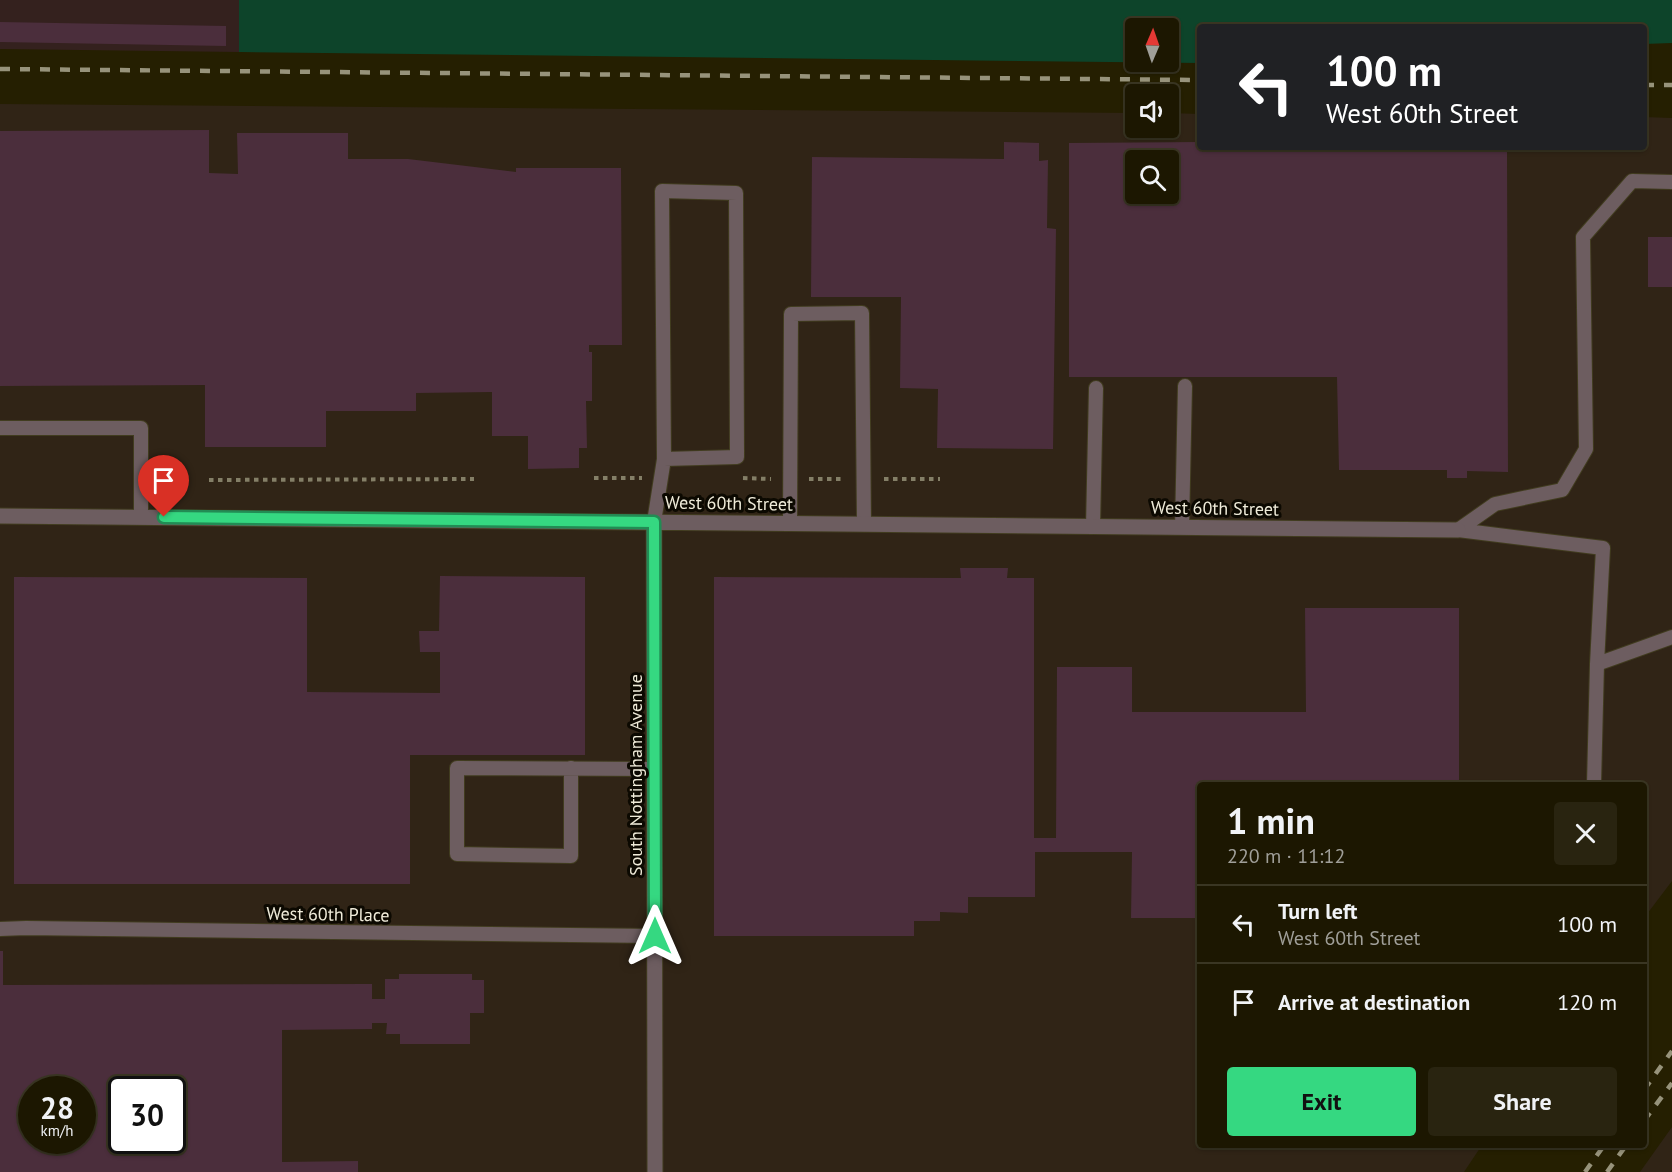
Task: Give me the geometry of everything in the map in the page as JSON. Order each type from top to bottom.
[{"type":"street","name":"West 60th Street","points":[[0,516],[1458,530]]},
{"type":"street","name":"South Nottingham Avenue","points":[[654,522],[655,1172]]},
{"type":"lane","points":[[1458,530],[1495,504],[1562,490],[1586,449],[1583,237],[1632,182],[1672,182]]},
{"type":"lane","points":[[654,522],[664,459],[662,191],[736,193],[737,457],[664,459]]},
{"type":"lane","points":[[790,524],[790,314],[862,313],[864,524]]},
{"type":"lane","points":[[1182,527],[1185,386]]},
{"type":"lane","points":[[1093,527],[1096,388]]},
{"type":"lane","points":[[0,428],[141,428],[141,517]]},
{"type":"lane","points":[[1458,530],[1603,548],[1594,782]]},
{"type":"lane","points":[[1597,664],[1672,637]]},
{"type":"lane","points":[[571,768],[571,856],[457,854],[457,768],[571,768],[654,769]]},
{"type":"lane","name":"West 60th Place","points":[[0,929],[655,936]]},
{"type":"path","points":[[209,480],[474,479]]},
{"type":"shaded area","points":[[0,0],[239,0],[239,52],[0,49]]},
{"type":"shaded area","points":[[0,104],[1125,113],[1125,138],[1179,138],[1179,113],[1197,114],[1197,150],[1647,150],[1647,117],[1672,118],[1672,881],[1647,914],[1647,782],[1197,782],[1197,1148],[1480,1148],[1464,1172],[0,1172]]},
{"type":"shaded area","points":[[1672,1127],[1672,1172],[1640,1172]]},
{"type":"green space","points":[[239,0],[1672,0],[1672,43],[1647,44],[1647,24],[1197,24],[1197,63],[1179,63],[1179,18],[1125,18],[1125,62],[239,52]]},
{"type":"building","points":[[0,22],[226,26],[226,46],[0,42]]},
{"type":"building","points":[[209,130],[209,173],[238,174],[237,133],[348,133],[348,159],[408,159],[516,172],[516,168],[621,168],[622,345],[589,345],[589,352],[592,352],[592,401],[586,401],[587,448],[579,448],[579,468],[528,469],[528,436],[492,436],[492,392],[416,393],[416,411],[326,411],[326,447],[205,447],[205,385],[0,386],[0,131]]},
{"type":"building","points":[[1004,142],[1039,143],[1039,161],[1048,160],[1047,228],[1056,229],[1053,449],[937,448],[938,389],[900,388],[901,297],[811,297],[812,157],[1004,159]]},
{"type":"building","points":[[1197,142],[1197,150],[1507,150],[1508,472],[1467,471],[1467,478],[1447,478],[1447,470],[1339,470],[1337,377],[1069,377],[1069,143]]},
{"type":"building","points":[[1648,237],[1672,237],[1672,287],[1648,287]]},
{"type":"building","points":[[960,568],[1008,568],[1007,578],[1034,578],[1034,838],[1056,838],[1057,667],[1132,667],[1132,712],[1306,712],[1305,608],[1459,608],[1459,782],[1197,782],[1197,918],[1131,918],[1132,852],[1035,852],[1035,897],[968,897],[968,913],[940,912],[940,921],[914,921],[914,936],[714,936],[714,577],[961,578]]},
{"type":"building","points":[[440,576],[585,577],[585,755],[410,755],[410,884],[14,884],[14,577],[307,578],[307,692],[440,693],[440,652],[420,652],[419,631],[439,631]]},
{"type":"building","points":[[0,951],[3,951],[3,985],[372,984],[372,999],[385,999],[385,979],[399,979],[399,974],[472,974],[472,980],[484,980],[484,1013],[470,1013],[470,1044],[400,1044],[400,1034],[386,1034],[387,1023],[372,1023],[372,1029],[282,1030],[282,1162],[358,1161],[358,1172],[0,1172]]},
{"type":"railway","points":[[0,69],[1197,80]]},
{"type":"railway","points":[[1647,85],[1672,85]]},
{"type":"railway","points":[[1647,1086],[1672,1051]]},
{"type":"railway","points":[[1647,1117],[1672,1083]]},
{"type":"railway","points":[[1585,1172],[1602,1148]]},
{"type":"railway","points":[[1607,1172],[1624,1148]]},
{"type":"route","points":[[164,517],[654,522],[655,936]]}]
